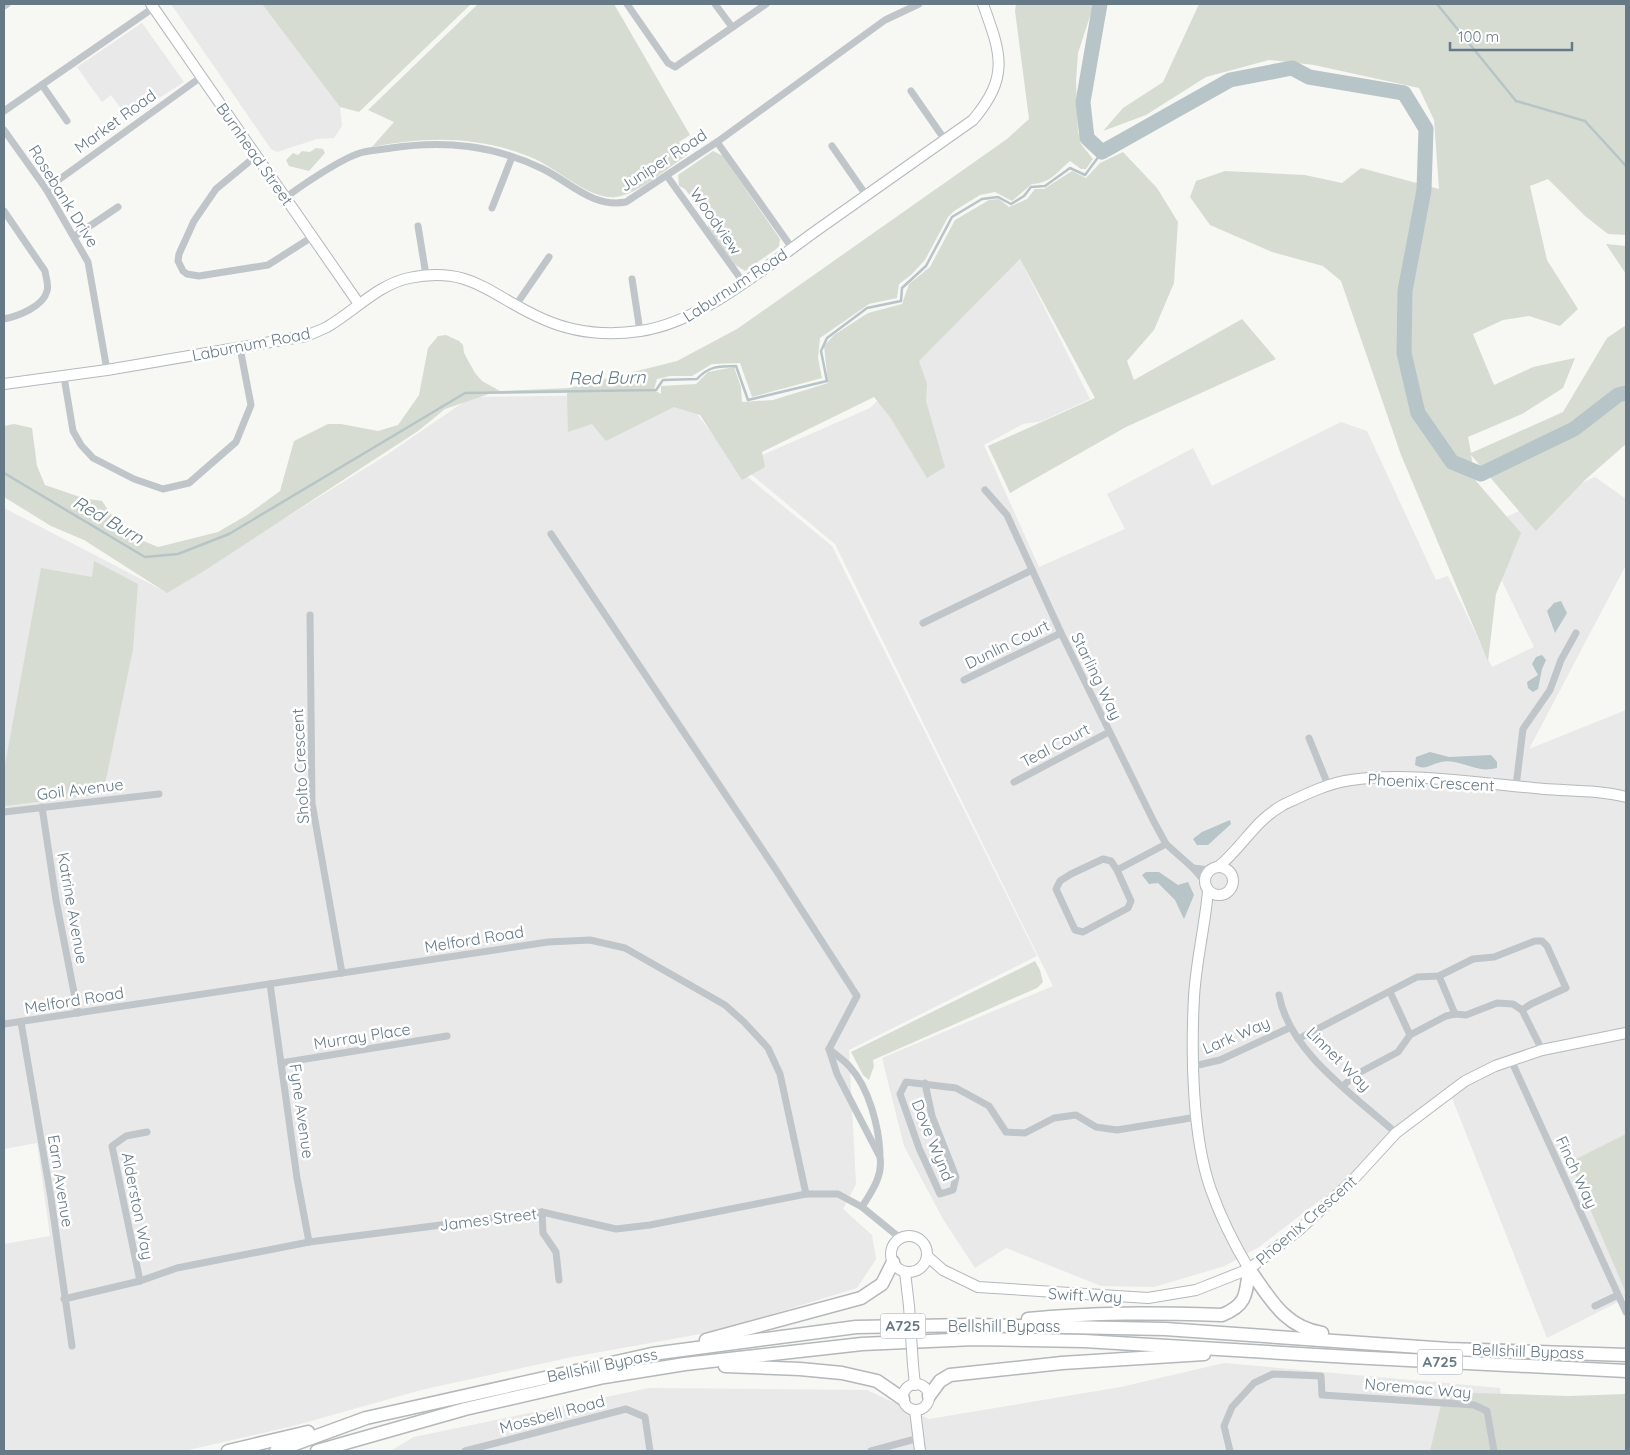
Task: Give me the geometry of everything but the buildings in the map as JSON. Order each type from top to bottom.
[{"type":"highway","points":[[652,1354],[861,1298],[882,1284],[892,1262]]},
{"type":"highway","points":[[971,1326],[1072,1314],[1133,1312],[1222,1315],[1236,1310],[1241,1304],[1245,1296],[1248,1269]]},
{"type":"highway","points":[[1248,1269],[1279,1311],[1305,1330],[1448,1349]]},
{"type":"highway","name":"Bellshill Bypass","points":[[276,1451],[366,1418],[652,1354],[856,1327],[971,1326],[1165,1329],[1448,1349],[1626,1355]]},
{"type":"highway","name":"Bellshill Bypass","points":[[318,1451],[465,1409],[604,1377],[685,1364],[862,1344],[974,1339],[1084,1341],[1626,1371]]},
{"type":"highway","points":[[929,1396],[940,1381],[950,1375],[1062,1363],[1254,1351]]},
{"type":"highway","points":[[685,1364],[800,1369],[842,1373],[877,1381],[904,1399]]},
{"type":"highway","name":"A725","points":[[228,1451],[366,1418]]},
{"type":"highway","points":[[343,1451],[385,1432]]},
{"type":"street","points":[[627,4],[673,66],[679,65],[766,4]]},
{"type":"street","points":[[715,4],[732,28]]},
{"type":"street","name":"Juniper Road","points":[[285,198],[308,182],[360,153],[447,144],[482,147],[512,157],[544,170],[597,201],[606,203],[626,202],[717,142],[885,20],[919,4]]},
{"type":"street","name":"Laburnum Road","points":[[4,384],[64,377],[306,336],[327,327],[359,304],[389,286],[406,279],[426,275],[441,274],[464,278],[486,287],[542,319],[588,333],[606,334],[640,331],[686,318],[743,282],[973,120],[990,100],[1000,61],[997,42],[983,4]]},
{"type":"street","points":[[4,111],[152,6]]},
{"type":"street","name":"Burnhead Street","points":[[152,6],[359,304]]},
{"type":"street","name":"Market Road","points":[[46,189],[201,77]]},
{"type":"street","points":[[42,85],[67,121]]},
{"type":"street","points":[[911,91],[945,140]]},
{"type":"street","name":"Rosebank Drive","points":[[4,130],[46,189],[75,236],[88,262],[107,370]]},
{"type":"street","points":[[717,142],[792,248]]},
{"type":"street","points":[[832,146],[866,195]]},
{"type":"street","points":[[256,156],[216,189],[194,221],[178,254],[178,261],[183,271],[199,276],[268,265],[312,237]]},
{"type":"street","points":[[492,208],[512,157]]},
{"type":"street","name":"Woodview","points":[[667,176],[743,282]]},
{"type":"street","points":[[75,236],[118,207]]},
{"type":"street","points":[[4,211],[45,271],[48,282],[47,293],[33,308],[4,319]]},
{"type":"street","points":[[418,226],[426,275]]},
{"type":"street","points":[[516,305],[549,257]]},
{"type":"street","points":[[632,279],[640,331]]},
{"type":"street","points":[[64,377],[73,431],[80,446],[93,458],[134,479],[162,489],[189,483],[236,442],[251,405],[240,348]]},
{"type":"street","name":"Starling Way","points":[[984,490],[1007,515],[1061,633],[1166,844],[1193,868],[1206,886]]},
{"type":"street","points":[[551,534],[776,870],[857,996],[829,1049],[838,1074],[880,1157]]},
{"type":"street","points":[[923,623],[1032,570]]},
{"type":"street","name":"Sholto Crescent","points":[[310,615],[312,803],[342,973]]},
{"type":"street","name":"Dunlin Court","points":[[964,680],[1061,633]]},
{"type":"street","points":[[1516,786],[1522,729],[1550,690],[1561,660],[1576,633]]},
{"type":"street","name":"Teal Court","points":[[1014,782],[1109,732]]},
{"type":"street","points":[[1310,738],[1328,785]]},
{"type":"street","name":"Phoenix Crescent","points":[[1214,869],[1232,856],[1260,821],[1282,806],[1328,785],[1362,778],[1401,778],[1604,791],[1626,797]]},
{"type":"street","name":"Goil Avenue","points":[[4,812],[159,794]]},
{"type":"street","name":"Katrine Avenue","points":[[42,807],[56,900],[78,1013]]},
{"type":"street","points":[[1116,870],[1166,844]]},
{"type":"street","name":"Phoenix Crescent","points":[[1229,872],[1232,856]]},
{"type":"street","points":[[1103,859],[1111,861],[1116,870],[1131,901],[1128,908],[1083,932],[1075,930],[1056,889],[1060,882],[1071,874],[1103,859]]},
{"type":"street","points":[[1193,868],[1214,869],[1229,872],[1232,884],[1228,892],[1220,895],[1206,886],[1214,869]]},
{"type":"street","name":"Phoenix Crescent","points":[[1206,886],[1206,915],[1194,996],[1194,1066],[1197,1117],[1210,1189],[1231,1237],[1248,1269],[1312,1218],[1351,1182],[1396,1133],[1465,1081],[1511,1060],[1542,1050],[1626,1033]]},
{"type":"street","name":"Phoenix Crescent","points":[[1206,915],[1220,895]]},
{"type":"street","name":"Melford Road","points":[[4,1024],[548,942],[590,940],[625,948],[725,1005],[768,1048],[780,1074],[806,1194]]},
{"type":"street","points":[[1298,1039],[1417,977],[1439,976],[1473,960],[1494,957],[1542,941],[1547,946],[1566,988],[1530,1004],[1522,1010]]},
{"type":"street","points":[[1439,976],[1455,1014]]},
{"type":"street","name":"Fyne Avenue","points":[[270,984],[298,1178],[310,1242]]},
{"type":"street","points":[[1390,992],[1410,1035]]},
{"type":"street","name":"Linnet Way","points":[[1279,995],[1281,1009],[1289,1028],[1298,1039],[1343,1086],[1396,1133]]},
{"type":"street","points":[[1343,1086],[1355,1075],[1398,1052],[1410,1035],[1455,1014],[1466,1015],[1497,1003],[1513,1004],[1522,1010],[1542,1050]]},
{"type":"street","name":"Earn Avenue","points":[[21,1022],[51,1198],[72,1346]]},
{"type":"street","name":"Lark Way","points":[[1194,1066],[1220,1060],[1289,1028]]},
{"type":"street","name":"Murray Place","points":[[281,1062],[447,1036]]},
{"type":"street","points":[[829,1049],[851,1067],[869,1100],[879,1130],[881,1165],[877,1184],[862,1207]]},
{"type":"street","name":"Finch Way","points":[[1511,1060],[1626,1312]]},
{"type":"street","name":"Dove Wynd","points":[[925,1083],[932,1116],[956,1177],[953,1190],[940,1194],[919,1148],[900,1094],[906,1082],[925,1083],[956,1088],[989,1106],[1006,1132],[1025,1133],[1054,1118],[1076,1115],[1096,1127],[1117,1130],[1197,1117]]},
{"type":"street","name":"Alderston Way","points":[[140,1281],[112,1146],[126,1136],[147,1132]]},
{"type":"street","name":"James Street","points":[[64,1299],[140,1281],[177,1268],[310,1242],[542,1212],[616,1229],[650,1225],[806,1194],[838,1194],[862,1207],[900,1238],[912,1236],[918,1239],[924,1244],[927,1256]]},
{"type":"street","points":[[542,1212],[543,1233],[556,1252],[559,1280]]},
{"type":"street","points":[[900,1238],[892,1248],[892,1262],[899,1270],[905,1272],[919,1269],[927,1256]]},
{"type":"street","name":"Swift Way","points":[[927,1256],[942,1270],[978,1287],[1148,1298],[1196,1290],[1248,1269]]},
{"type":"street","points":[[905,1272],[915,1384]]},
{"type":"street","points":[[1595,1306],[1618,1295]]},
{"type":"street","name":"Noremac Way","points":[[1230,1451],[1224,1426],[1232,1406],[1254,1383],[1273,1374],[1321,1376],[1322,1394],[1474,1404],[1487,1410],[1494,1451]]},
{"type":"street","points":[[915,1384],[926,1389],[929,1396],[926,1406],[915,1410],[907,1407],[904,1399],[905,1391],[915,1384]]},
{"type":"street","name":"Mossbell Road","points":[[465,1451],[626,1409],[645,1417],[650,1451]]},
{"type":"street","points":[[915,1410],[920,1451]]},
{"type":"street","points":[[871,1451],[919,1438]]},
{"type":"shaded area","points":[[171,4],[262,4],[340,107],[342,126],[334,138],[317,139],[277,152],[271,149]]},
{"type":"shaded area","points":[[262,4],[471,4],[359,112],[340,107]]},
{"type":"shaded area","points":[[478,4],[614,4],[690,135],[679,142],[687,155],[643,186],[624,195],[606,197],[585,189],[535,159],[495,146],[475,142],[434,140],[393,143],[372,147],[394,122],[368,110]]},
{"type":"shaded area","points":[[1016,4],[1094,4],[1078,53],[1076,81],[1078,132],[1081,144],[1093,159],[1086,169],[1081,169],[1070,161],[1049,179],[1032,184],[1012,201],[995,192],[980,195],[954,211],[948,217],[925,260],[911,275],[899,284],[897,298],[869,304],[820,338],[818,358],[822,378],[752,397],[740,363],[712,364],[692,376],[670,376],[657,379],[654,390],[661,394],[661,386],[696,384],[708,372],[734,367],[741,387],[742,402],[773,400],[828,383],[824,346],[834,335],[868,313],[902,304],[909,284],[930,267],[955,220],[989,200],[999,199],[1009,207],[1027,199],[1035,189],[1044,189],[1072,171],[1086,178],[1100,163],[1123,152],[1157,188],[1178,222],[1174,283],[1154,330],[1127,361],[1134,380],[1242,319],[1276,359],[1126,427],[1010,493],[988,446],[1095,398],[1020,259],[919,361],[927,384],[926,401],[945,467],[927,478],[890,417],[874,397],[762,452],[765,467],[742,480],[700,415],[674,407],[606,441],[592,424],[568,432],[567,393],[489,394],[445,409],[418,431],[204,571],[167,593],[84,540],[51,526],[4,497],[4,426],[14,424],[32,428],[37,466],[45,485],[83,498],[102,501],[124,533],[158,547],[218,532],[247,515],[280,491],[294,441],[328,424],[341,424],[378,431],[398,425],[419,395],[428,348],[438,336],[446,335],[459,341],[463,345],[464,353],[475,373],[482,381],[500,391],[569,388],[677,361],[737,329],[1007,139],[1029,119],[1015,11]]},
{"type":"shaded area","points":[[1199,4],[1626,4],[1626,235],[1608,234],[1585,216],[1548,179],[1530,186],[1547,260],[1578,309],[1560,326],[1529,316],[1503,320],[1473,334],[1494,385],[1533,367],[1575,358],[1563,388],[1522,414],[1468,437],[1471,453],[1563,412],[1607,338],[1626,325],[1626,444],[1585,480],[1536,531],[1471,455],[1476,481],[1521,533],[1496,594],[1488,661],[1401,455],[1341,281],[1323,266],[1272,252],[1210,225],[1190,197],[1196,181],[1225,171],[1305,175],[1342,183],[1361,168],[1439,189],[1434,120],[1419,88],[1314,65],[1269,60],[1206,77],[1146,115],[1103,131],[1123,108],[1163,82]]},
{"type":"shaded area","points":[[142,23],[184,82],[128,118],[111,95],[102,102],[77,67]]},
{"type":"shaded area","points":[[316,148],[323,149],[325,153],[309,171],[289,166],[286,160],[293,153],[298,155],[302,151],[310,152]]},
{"type":"shaded area","points":[[713,151],[723,156],[780,239],[779,247],[745,271],[734,264],[708,227],[709,222],[685,189],[679,186],[678,175]]},
{"type":"shaded area","points":[[1606,244],[1626,246],[1626,274]]},
{"type":"shaded area","points":[[1020,259],[1090,399],[1042,421],[1023,424],[984,445],[1039,567],[1125,529],[1107,494],[1193,448],[1212,486],[1341,422],[1367,431],[1436,580],[1448,576],[1492,667],[1534,647],[1477,530],[1595,477],[1626,499],[1626,565],[1529,749],[1626,710],[1626,1298],[1547,1338],[1452,1098],[1403,1121],[1375,1158],[1259,1247],[1225,1266],[1154,1287],[1101,1286],[1006,1248],[975,1268],[943,1219],[904,1146],[882,1058],[1053,986],[835,544],[740,465],[870,408]]},
{"type":"shaded area","points":[[681,394],[744,474],[832,546],[1037,956],[849,1050],[856,1184],[843,1209],[872,1235],[876,1259],[857,1288],[717,1331],[572,1357],[421,1390],[293,1426],[184,1451],[4,1451],[4,1244],[50,1236],[37,1143],[4,1149],[4,508],[166,592],[385,456],[471,397]]},
{"type":"shaded area","points":[[94,561],[138,584],[133,649],[103,794],[4,806],[4,770],[41,568],[92,577]]},
{"type":"shaded area","points":[[1561,601],[1567,613],[1555,633],[1547,611],[1554,603]]},
{"type":"shaded area","points":[[1542,655],[1546,660],[1538,689],[1533,692],[1528,688],[1527,682],[1538,675],[1532,664],[1536,657]]},
{"type":"shaded area","points":[[1430,752],[1449,757],[1491,755],[1497,762],[1497,768],[1483,769],[1446,761],[1425,767],[1415,765],[1416,757]]},
{"type":"shaded area","points":[[1230,820],[1231,824],[1208,845],[1197,845],[1193,839],[1202,832]]},
{"type":"shaded area","points":[[1146,872],[1159,872],[1178,885],[1188,882],[1194,895],[1184,919],[1175,900],[1158,883],[1149,884],[1142,875]]},
{"type":"shaded area","points":[[1035,961],[1043,982],[1037,988],[873,1060],[874,1066],[869,1080],[863,1075],[851,1052]]},
{"type":"shaded area","points":[[1626,1134],[1626,1293],[1570,1162]]},
{"type":"shaded area","points":[[1224,1363],[1500,1388],[1506,1451],[390,1451],[414,1437],[649,1388],[867,1390],[929,1419],[1121,1387]]},
{"type":"shaded area","points":[[1444,1392],[1569,1396],[1626,1394],[1626,1451],[1430,1451]]},
{"type":"waterway","points":[[1100,4],[1083,102],[1087,138],[1102,152],[1230,80],[1292,68],[1309,77],[1404,93],[1426,129],[1424,190],[1405,291],[1404,353],[1418,413],[1452,462],[1481,474],[1574,429],[1618,395],[1626,393]]},
{"type":"waterway","points":[[1437,4],[1516,101],[1585,121],[1626,166]]},
{"type":"waterway","name":"Red Burn","points":[[4,473],[145,557],[178,554],[229,534],[465,393],[656,390],[663,380],[697,379],[710,369],[724,366],[736,366],[748,400],[827,381],[821,351],[827,338],[867,308],[901,301],[902,288],[926,266],[952,217],[982,199],[998,197],[1011,204],[1024,196],[1031,187],[1045,186],[1070,168],[1085,175],[1102,152]]}]
